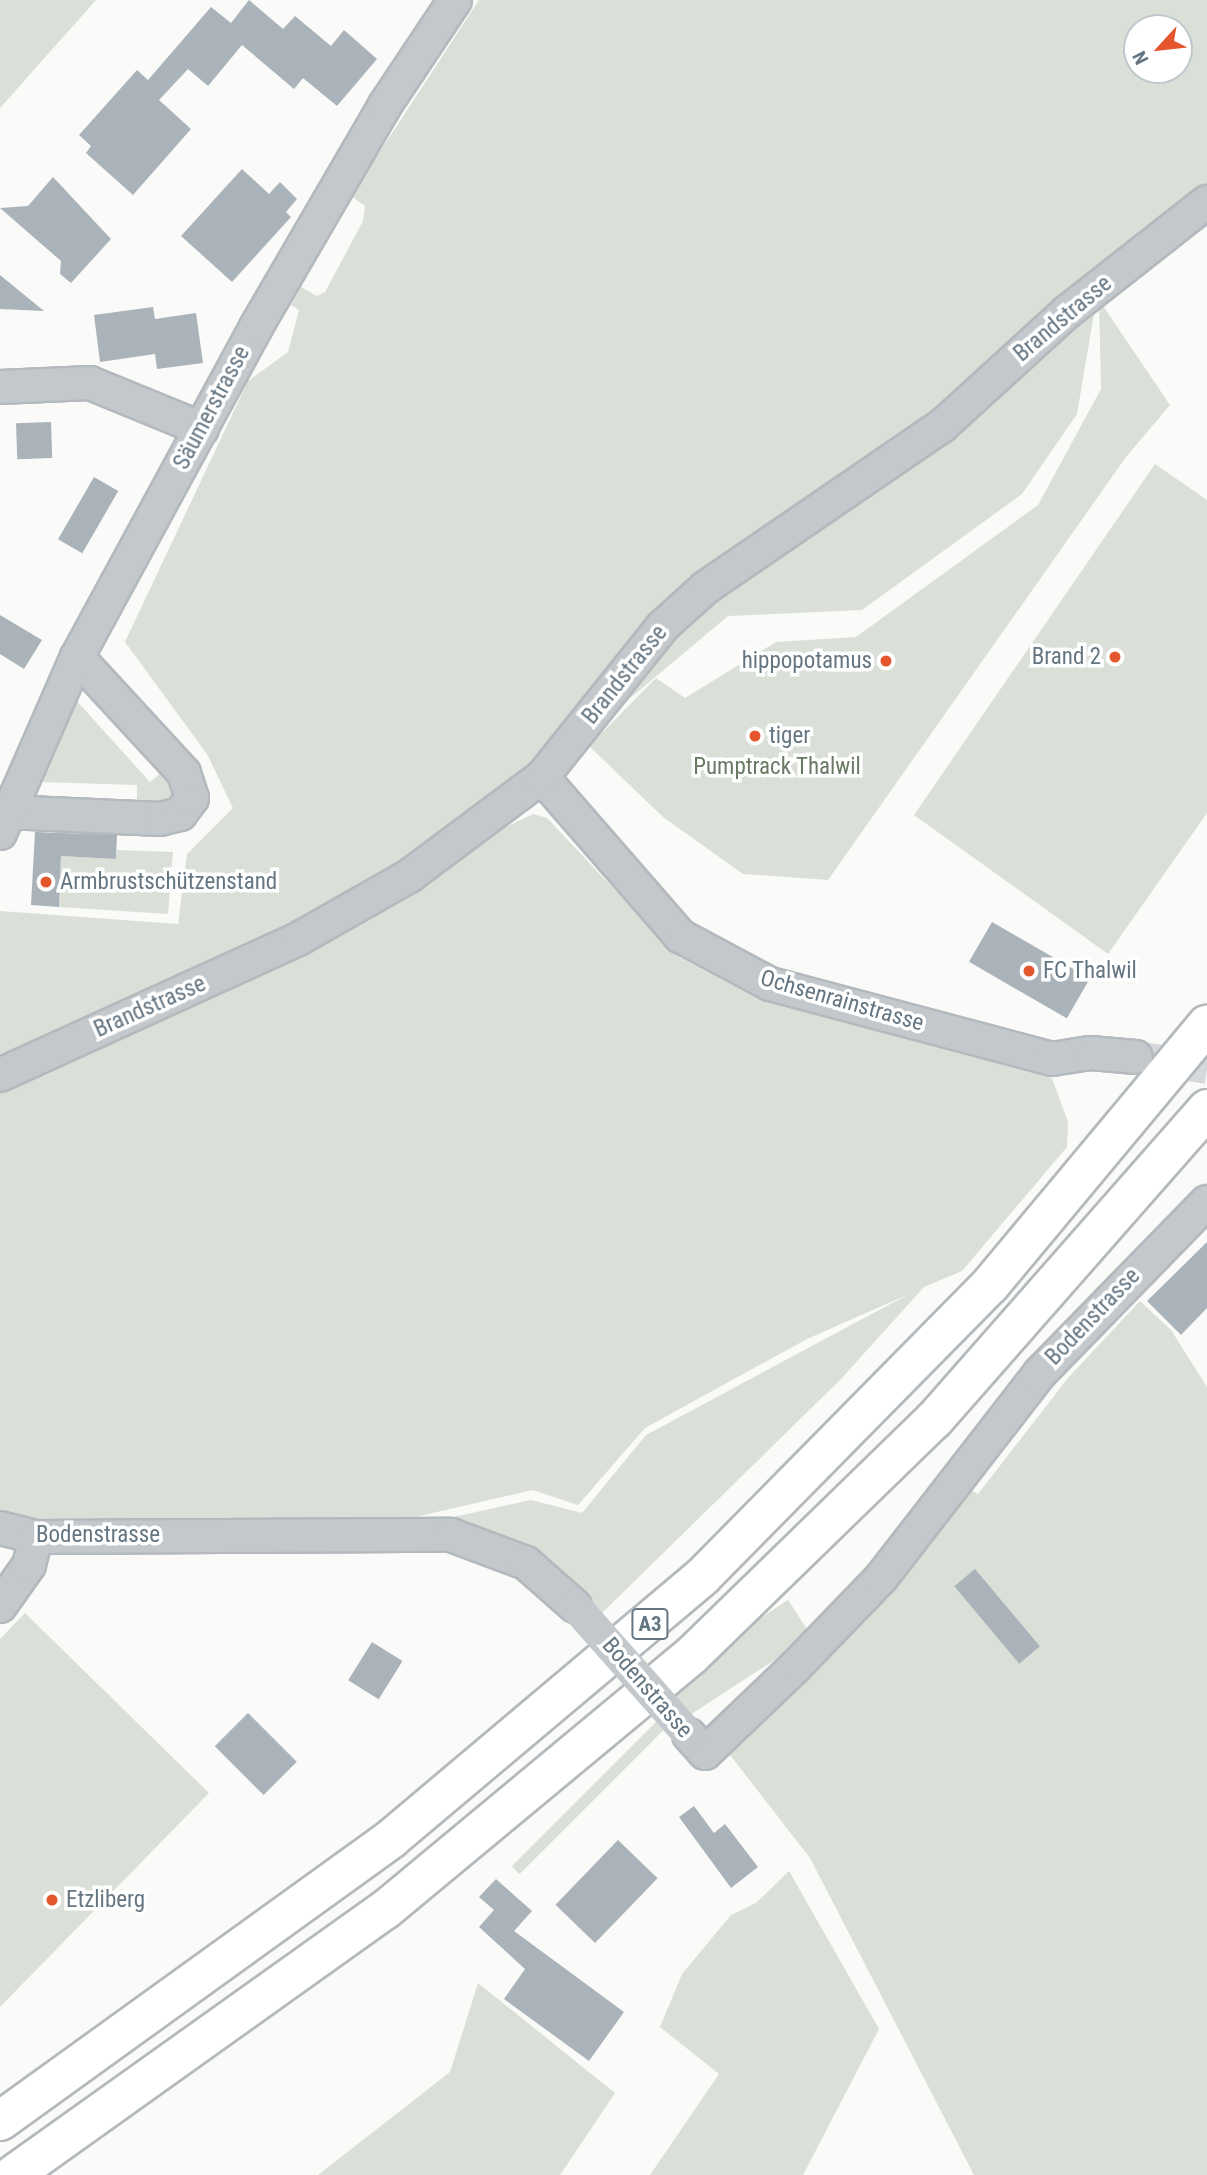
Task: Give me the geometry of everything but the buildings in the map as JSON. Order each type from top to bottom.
[{"type":"highway","name":"A3","points":[[0,2122],[382,1846],[703,1576],[990,1285],[1207,1025]]},
{"type":"highway","name":"A3","points":[[13,2175],[385,1910],[693,1654],[951,1403],[1207,1109]]},
{"type":"street","name":"Säumerstrasse","points":[[4,823],[77,657],[385,105],[455,0]]},
{"type":"street","name":"Brandstrasse","points":[[0,1075],[300,938],[409,876],[542,777],[663,626],[705,589],[942,426],[1066,312],[1207,202]]},
{"type":"street","points":[[0,387],[90,383],[202,429]]},
{"type":"street","points":[[4,823],[160,819],[180,814],[192,798],[184,773],[77,657]]},
{"type":"street","name":"Ochsenrainstrasse","points":[[542,777],[680,936],[770,984],[1052,1059],[1091,1053],[1136,1057]]},
{"type":"street","name":"Bodenstrasse","points":[[0,1528],[36,1537],[451,1535],[526,1563],[575,1606],[705,1753],[881,1578],[1040,1373],[1207,1202]]},
{"type":"street","points":[[0,1606],[29,1565],[36,1537]]},
{"type":"green space","points":[[0,0],[96,0],[0,108]]},
{"type":"green space","points":[[479,0],[1207,0],[1207,214],[1098,290],[1077,414],[1022,494],[862,610],[728,616],[435,862],[187,982],[0,1055],[0,911],[178,924],[187,854],[233,808],[207,754],[125,642],[248,381],[288,352],[299,310],[291,305],[301,287],[317,296],[325,292],[363,221],[365,206],[351,196]]},
{"type":"green space","name":"Pumptrack Thalwil","points":[[1099,300],[1170,405],[1126,457],[828,880],[743,874],[663,817],[589,746],[656,678],[685,698],[776,642],[856,637],[1038,505],[1101,389]]},
{"type":"green space","name":"Brand 2","points":[[1155,464],[1207,500],[1207,813],[1108,954],[914,815]]},
{"type":"green space","points":[[75,699],[150,782],[167,768],[179,787],[172,802],[137,805],[137,785],[41,782]]},
{"type":"green space","points":[[533,814],[547,818],[677,956],[760,1000],[1052,1078],[1068,1122],[1067,1147],[962,1271],[924,1287],[841,1379],[600,1615],[431,1522],[531,1500],[582,1513],[646,1435],[909,1294],[807,1339],[645,1428],[578,1505],[533,1490],[402,1520],[42,1528],[0,1520],[0,1088],[334,934],[395,902],[464,847]]},
{"type":"green space","points":[[117,850],[173,852],[168,914],[59,907],[61,856],[116,859]]},
{"type":"green space","points":[[1140,1301],[1171,1330],[1207,1387],[1207,2175],[974,2175],[810,1858],[730,1755],[733,1742],[964,1486],[978,1494],[1068,1378]]},
{"type":"green space","points":[[788,1600],[811,1636],[686,1717],[663,1681]]},
{"type":"green space","name":"Etzliberg","points":[[25,1613],[209,1793],[0,2007],[0,1639]]},
{"type":"green space","points":[[656,1722],[664,1730],[520,1874],[512,1866]]},
{"type":"green space","points":[[789,1871],[879,2029],[803,2175],[650,2175],[719,2074],[660,2027],[682,1974],[731,1915],[756,1903]]},
{"type":"green space","points":[[478,1983],[615,2093],[560,2175],[318,2175],[450,2072]]},
{"type":"tunnel","points":[[1136,1057],[1207,1068]]},
{"type":"place","name":"Brand 2","points":[[1115,657]]},
{"type":"place","name":"hippopotamus","points":[[886,661]]},
{"type":"place","name":"tiger","points":[[755,736]]},
{"type":"place","name":"Armbrustschützenstand","points":[[46,882]]},
{"type":"place","name":"FC Thalwil","points":[[1029,971]]},
{"type":"place","name":"Etzliberg","points":[[52,1900]]}]
